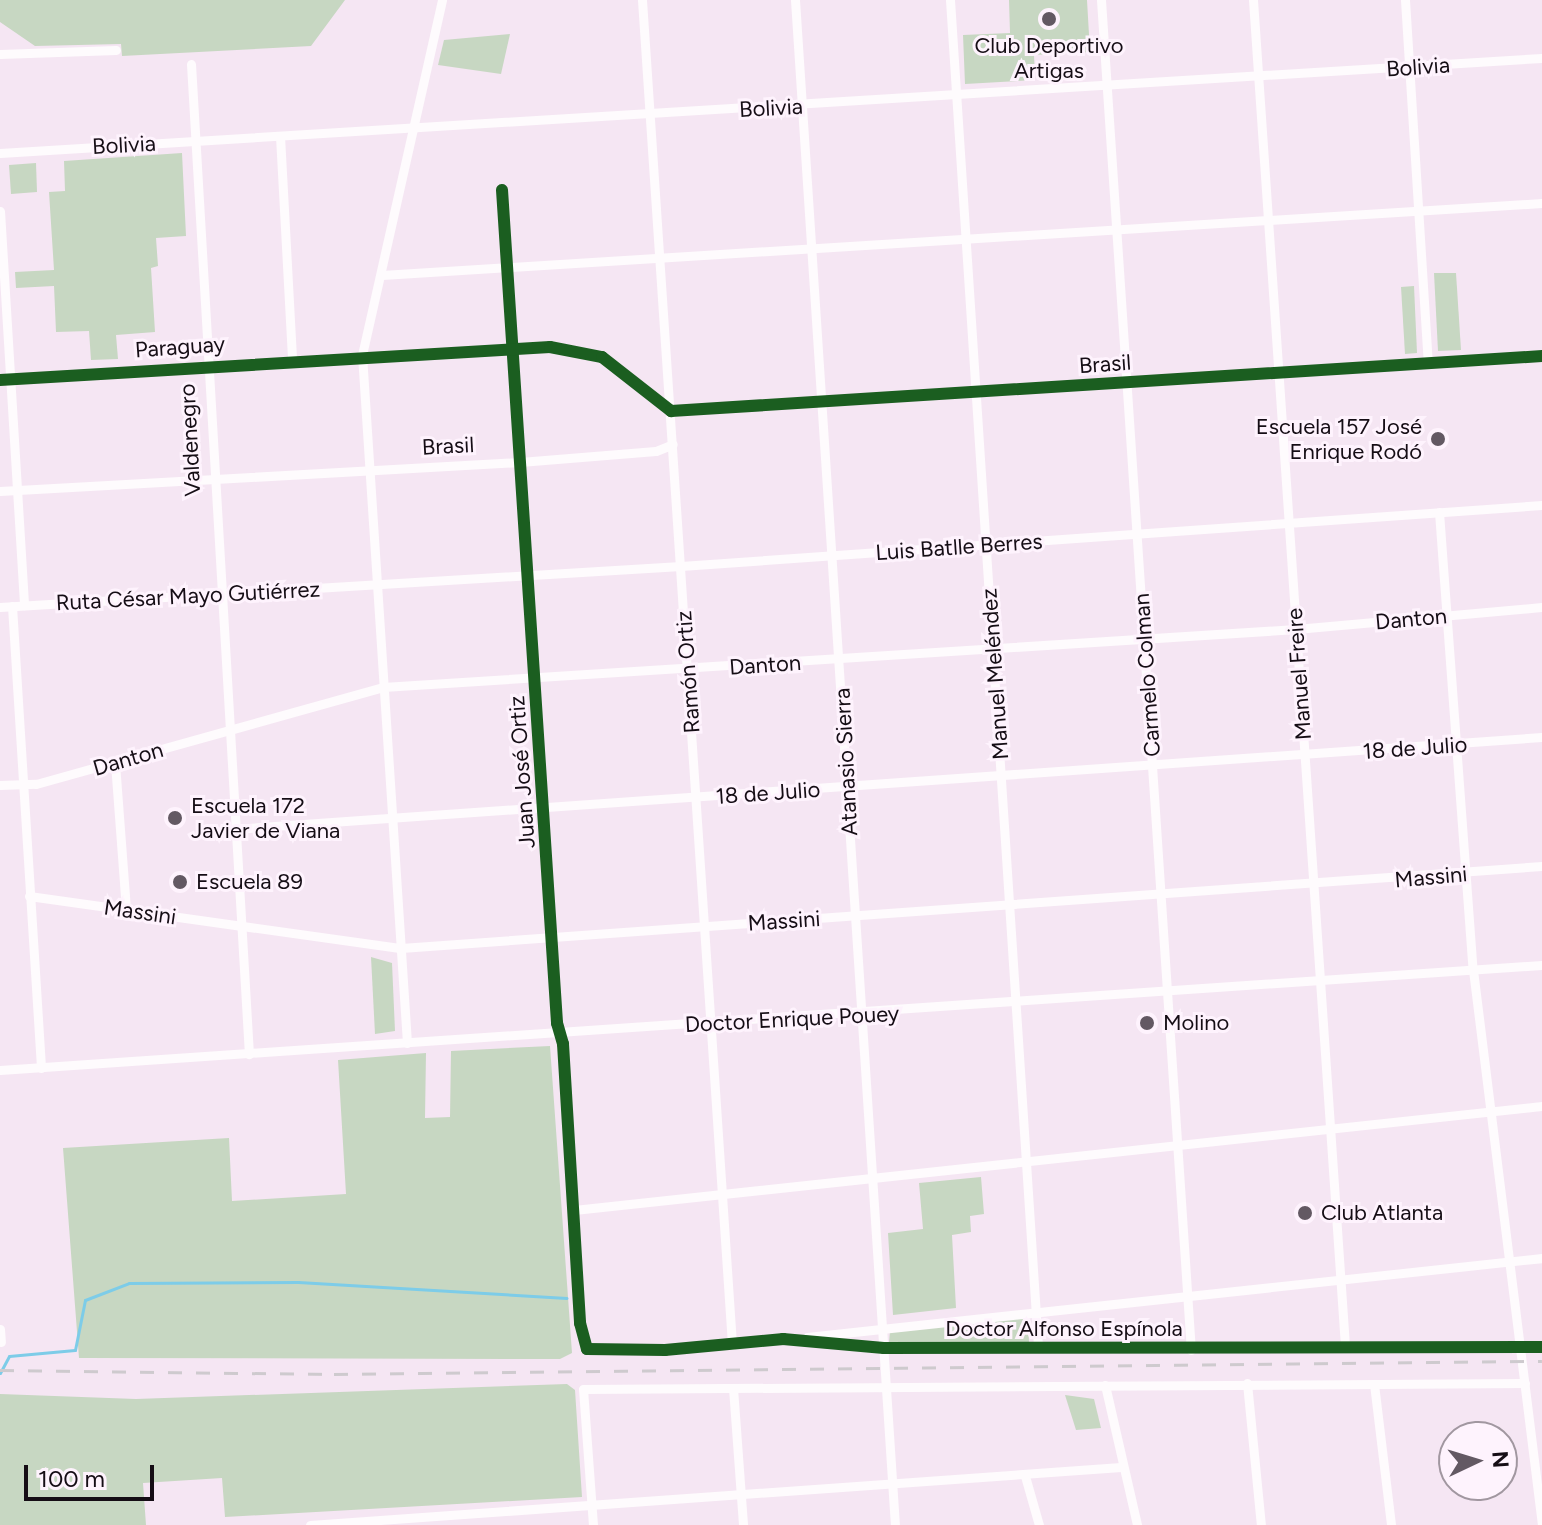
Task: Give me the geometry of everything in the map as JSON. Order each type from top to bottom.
[{"type":"street","points":[[407,1043],[362,355],[442,0]]},
{"type":"street","name":"Ramón Ortiz","points":[[642,0],[732,1345]]},
{"type":"street","name":"Atanasio Sierra","points":[[795,0],[895,1525]]},
{"type":"street","name":"Manuel Meléndez","points":[[950,0],[1038,1348]]},
{"type":"street","name":"Carmelo Colman","points":[[1101,0],[1191,1350]]},
{"type":"street","name":"Manuel Freire","points":[[1253,0],[1345,1347]]},
{"type":"street","points":[[1405,0],[1428,362]]},
{"type":"street","points":[[0,54],[116,50]]},
{"type":"street","name":"Bolivia","points":[[0,153],[802,107],[1542,58]]},
{"type":"street","name":"Valdenegro","points":[[191,64],[227,730],[249,1054]]},
{"type":"street","points":[[280,136],[292,359]]},
{"type":"street","name":"Juan José Ortiz","points":[[502,190],[580,1323],[587,1349]]},
{"type":"street","points":[[382,275],[661,262],[1542,203]]},
{"type":"street","points":[[0,211],[6,380],[19,490],[24,605]]},
{"type":"street","name":"Paraguay","points":[[6,380],[206,364],[550,347],[602,357],[671,411]]},
{"type":"street","name":"Brasil","points":[[671,411],[1542,356]]},
{"type":"street","name":"Brasil","points":[[0,491],[520,462],[656,451],[673,444]]},
{"type":"street","name":"Luis Batlle Berres","points":[[375,586],[986,546],[1542,505]]},
{"type":"street","points":[[1439,512],[1473,970],[1542,1524],[1530,1525]]},
{"type":"street","name":"Ruta César Mayo Gutiérrez","points":[[0,607],[375,586]]},
{"type":"street","points":[[12,606],[41,1068]]},
{"type":"street","name":"Danton","points":[[0,785],[115,763],[383,687],[1296,629],[1542,607]]},
{"type":"street","name":"18 de Julio","points":[[233,829],[1305,757],[1542,737]]},
{"type":"street","points":[[115,763],[126,911]]},
{"type":"street","name":"Massini","points":[[29,896],[401,948],[1313,886],[1542,866]]},
{"type":"street","name":"Doctor Enrique Pouey","points":[[0,1070],[862,1015],[1542,965]]},
{"type":"street","points":[[574,1210],[1542,1106]]},
{"type":"street","points":[[783,1339],[1542,1258]]},
{"type":"street","points":[[0,1329],[1,1342]]},
{"type":"street","name":"Doctor Alfonso Espínola","points":[[587,1349],[732,1345],[783,1339],[884,1348],[1191,1350],[1542,1347]]},
{"type":"street","points":[[1247,1383],[1261,1525]]},
{"type":"street","points":[[593,1525],[583,1389],[1525,1383]]},
{"type":"street","points":[[1374,1384],[1391,1525]]},
{"type":"street","points":[[1105,1385],[1121,1467],[1137,1525]]},
{"type":"street","points":[[733,1388],[743,1525]]},
{"type":"street","points":[[310,1525],[435,1521],[592,1504],[1121,1467]]},
{"type":"street","points":[[1025,1476],[1039,1525]]},
{"type":"green space","points":[[0,0],[345,0],[311,46],[122,56],[121,44],[35,46],[0,22]]},
{"type":"green space","points":[[1009,0],[1087,0],[1090,52],[1034,55],[1035,80],[965,84],[963,35],[1010,33]]},
{"type":"green space","points":[[510,34],[501,74],[438,65],[444,40]]},
{"type":"green space","points":[[182,153],[186,236],[156,238],[158,266],[151,268],[155,332],[116,335],[118,359],[91,360],[89,331],[56,332],[54,286],[16,288],[15,272],[54,270],[49,192],[65,191],[64,161]]},
{"type":"green space","points":[[36,163],[37,192],[11,194],[9,165]]},
{"type":"green space","points":[[1434,273],[1456,273],[1461,350],[1438,351]]},
{"type":"green space","points":[[1414,286],[1417,353],[1405,354],[1401,287]]},
{"type":"green space","points":[[371,957],[392,963],[395,1031],[375,1034]]},
{"type":"green space","points":[[550,1046],[572,1353],[560,1359],[79,1358],[63,1148],[229,1138],[232,1201],[346,1194],[338,1060],[426,1053],[425,1118],[450,1117],[451,1051]]},
{"type":"green space","points":[[981,1177],[984,1214],[970,1216],[971,1232],[952,1235],[956,1308],[893,1315],[888,1233],[923,1229],[919,1183]]},
{"type":"green space","points":[[1028,1317],[1029,1343],[889,1343],[890,1331]]},
{"type":"green space","points":[[567,1384],[575,1390],[582,1497],[225,1517],[222,1478],[143,1483],[146,1525],[0,1525],[0,1394],[136,1399]]},
{"type":"green space","points":[[1065,1395],[1094,1399],[1101,1428],[1076,1430]]},
{"type":"waterway","points":[[0,1373],[9,1356],[75,1350],[85,1300],[129,1283],[298,1282],[567,1298]]},
{"type":"railway","points":[[0,1370],[334,1374],[1542,1361]]},
{"type":"cycle path","points":[[502,190],[557,1023],[563,1044],[580,1323],[587,1349],[665,1350],[783,1339],[884,1348],[1542,1347]]},
{"type":"cycle path","points":[[0,380],[550,347],[602,357],[671,411],[1542,356]]},
{"type":"place","name":"Club Deportivo Artigas","points":[[1049,19]]},
{"type":"place","name":"Escuela 157 José Enrique Rodó","points":[[1438,439]]},
{"type":"place","name":"Escuela 172 Javier de Viana","points":[[175,818]]},
{"type":"place","name":"Escuela 89","points":[[180,882]]},
{"type":"place","name":"Molino","points":[[1147,1023]]},
{"type":"place","name":"Club Atlanta","points":[[1305,1213]]}]
